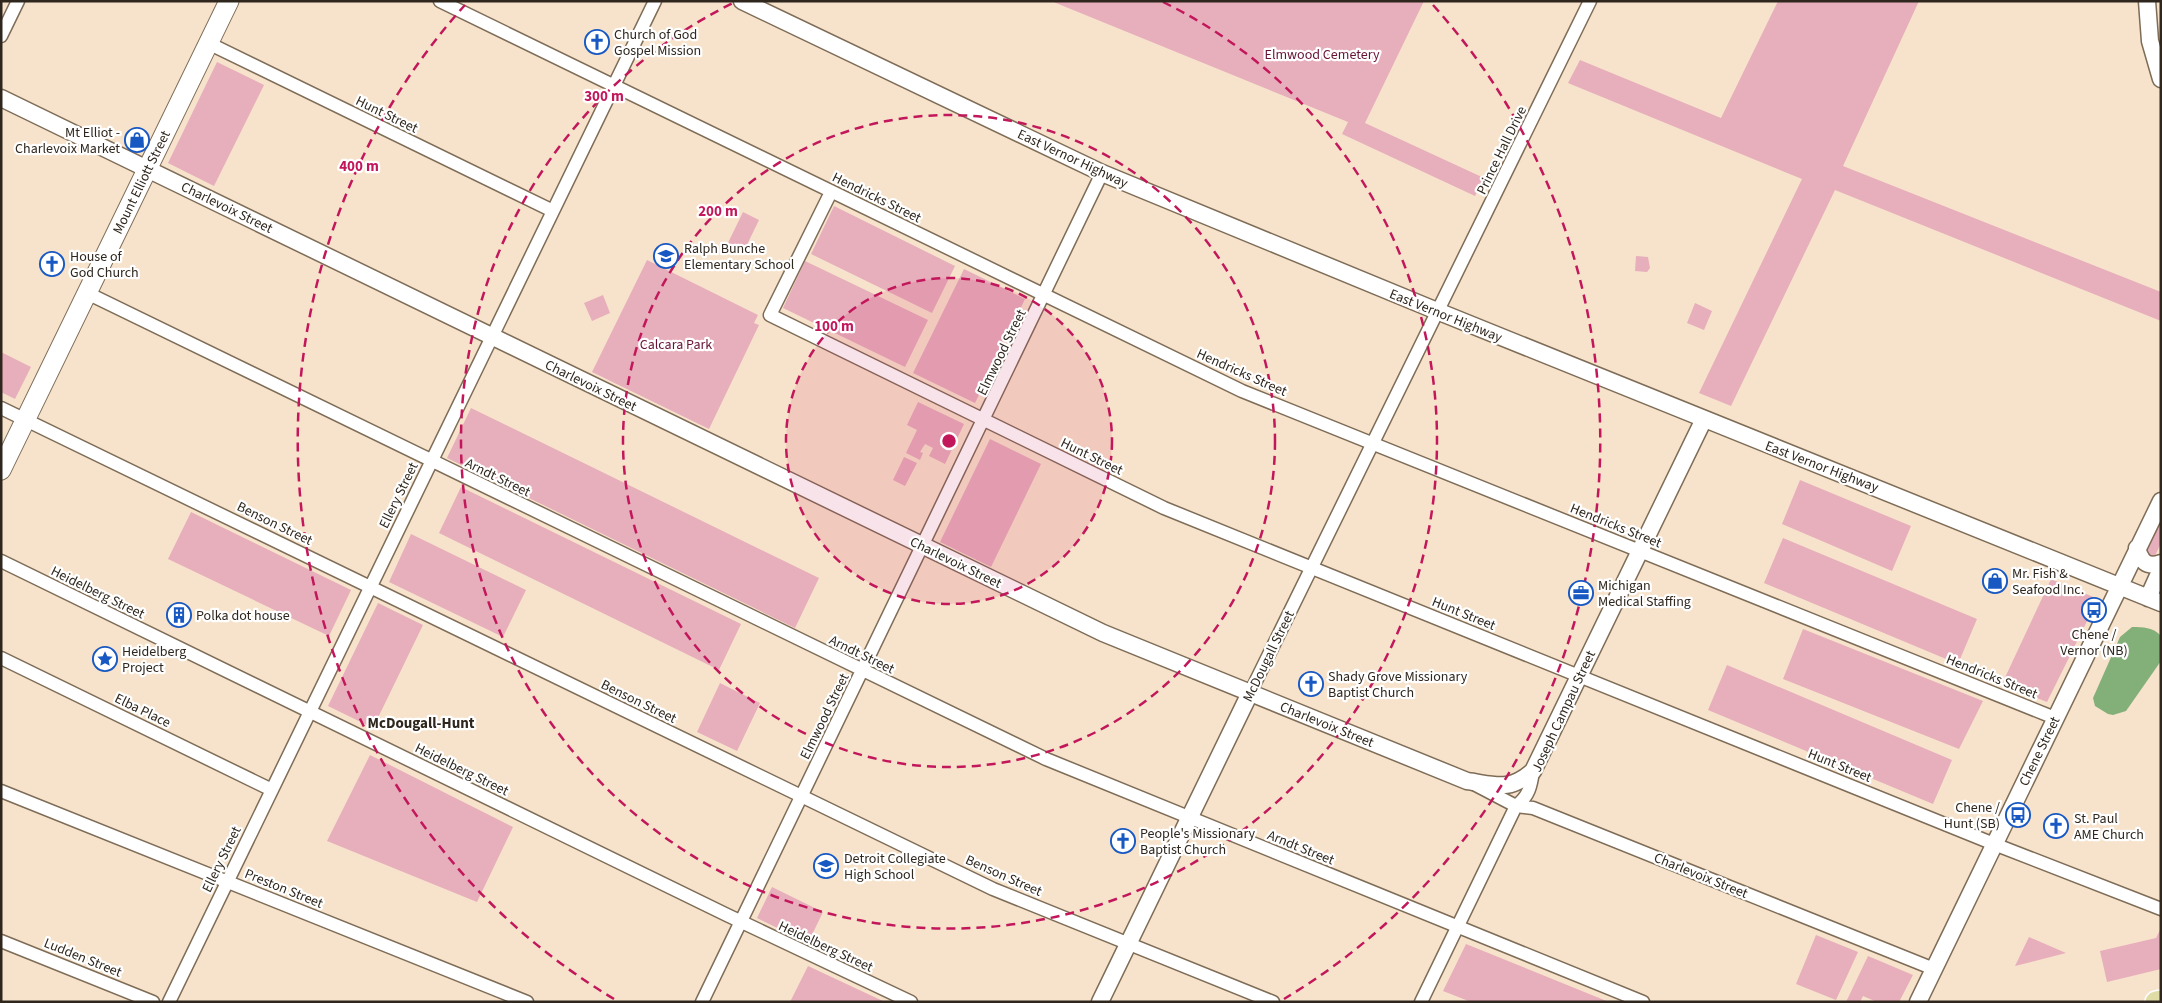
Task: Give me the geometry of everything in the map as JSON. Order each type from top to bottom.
[{"type":"main road","name":"Mount Elliott Street","points":[[1,470],[229,1]]},
{"type":"main road","points":[[2156,1002],[2161,1001]]},
{"type":"street","points":[[1,36],[18,1]]},
{"type":"street","name":"Hendricks Street","points":[[440,1],[1242,391],[2055,718]]},
{"type":"street","name":"Ellery Street","points":[[169,1002],[655,1]]},
{"type":"street","name":"East Vernor Highway","points":[[742,1],[1102,173],[1437,311],[2154,600]]},
{"type":"street","name":"Prince Hall Drive","points":[[1437,311],[1590,1]]},
{"type":"street","points":[[2147,1],[2150,41],[2161,79]]},
{"type":"street","name":"Hunt Street","points":[[208,43],[553,211]]},
{"type":"street","name":"Charlevoix Street","points":[[1,98],[1120,641],[1467,781],[1516,806],[1533,808],[1934,969]]},
{"type":"street","name":"Elmwood Street","points":[[702,1002],[1045,296],[1102,173]]},
{"type":"street","name":"Hunt Street","points":[[831,192],[770,315],[1164,508],[1994,844],[2161,909]]},
{"type":"street","name":"Arndt Street","points":[[87,293],[1046,759],[1643,1002]]},
{"type":"street","name":"McDougall Street","points":[[1100,1002],[1371,442],[1437,311]]},
{"type":"street","name":"Benson Street","points":[[1,408],[993,888],[1273,1002]]},
{"type":"street","name":"Joseph Campau Street","points":[[1421,1002],[1516,806],[1525,800],[1529,792],[1533,771],[1704,419]]},
{"type":"street","name":"Chene Street","points":[[1918,1002],[2161,501]]},
{"type":"street","points":[[2137,548],[2141,560],[2146,564],[2153,566],[2161,563]]},
{"type":"street","name":"Heidelberg Street","points":[[1,561],[741,922],[911,1002]]},
{"type":"street","points":[[2154,600],[2161,568]]},
{"type":"street","name":"Elba Place","points":[[1,658],[272,790]]},
{"type":"street","points":[[1467,781],[1509,786],[1521,782],[1533,771]]},
{"type":"street","name":"Preston Street","points":[[1,791],[527,1002]]},
{"type":"street","name":"Ludden Street","points":[[1,941],[153,1002]]},
{"type":"green space","name":"Elmwood Cemetery","points":[[1051,1],[1424,1],[1365,123],[1484,178],[1475,196],[1342,134],[1348,122]]},
{"type":"green space","points":[[1778,1],[1919,1],[1843,166],[2161,292],[2161,321],[1835,190],[1731,406],[1699,393],[1802,179],[1568,83],[1580,60],[1721,118]]},
{"type":"green space","points":[[217,62],[264,85],[214,186],[168,163]]},
{"type":"green space","points":[[834,206],[955,266],[932,313],[811,254]]},
{"type":"green space","points":[[743,212],[759,220],[742,255],[726,247]]},
{"type":"green space","points":[[1636,256],[1648,257],[1650,268],[1647,272],[1635,271]]},
{"type":"green space","name":"Calcara Park","points":[[647,260],[758,315],[754,323],[759,325],[709,429],[592,372]]},
{"type":"green space","points":[[805,261],[928,320],[905,367],[783,308]]},
{"type":"green space","points":[[964,269],[1025,299],[975,403],[913,373]]},
{"type":"green space","points":[[603,295],[610,313],[592,321],[584,303]]},
{"type":"green space","points":[[1695,303],[1712,311],[1704,330],[1687,323]]},
{"type":"green space","points":[[1,352],[31,367],[15,399],[1,392]]},
{"type":"green space","points":[[918,402],[964,424],[945,464],[929,456],[933,448],[925,444],[920,452],[923,453],[920,460],[906,453],[917,430],[907,425]]},
{"type":"green space","points":[[471,408],[819,578],[795,628],[447,458]]},
{"type":"green space","points":[[990,439],[1041,464],[991,567],[940,542]]},
{"type":"green space","points":[[904,457],[917,463],[905,486],[893,480]]},
{"type":"green space","points":[[1800,480],[1911,526],[1892,571],[1782,524]]},
{"type":"green space","points":[[461,487],[741,624],[719,670],[439,533]]},
{"type":"green space","points":[[191,512],[351,590],[329,636],[168,559]]},
{"type":"green space","points":[[2161,521],[2161,543],[2154,558],[2150,559],[2145,553]]},
{"type":"green space","points":[[411,534],[526,590],[503,637],[389,582]]},
{"type":"green space","points":[[1783,538],[1977,619],[1958,664],[1764,583]]},
{"type":"green space","points":[[2051,579],[2098,599],[2047,702],[2002,684]]},
{"type":"green space","points":[[378,603],[423,625],[373,728],[328,706]]},
{"type":"green space","points":[[1803,629],[1983,701],[1959,749],[1783,679]]},
{"type":"green space","points":[[1727,665],[1952,760],[1933,804],[1708,710]]},
{"type":"green space","points":[[720,683],[760,703],[737,751],[697,732]]},
{"type":"green space","points":[[370,755],[513,827],[477,902],[327,841]]},
{"type":"green space","points":[[772,887],[823,912],[808,943],[757,918]]},
{"type":"green space","points":[[2161,928],[2161,969],[2107,982],[2100,951],[2156,938]]},
{"type":"green space","points":[[1816,935],[1858,952],[1836,1000],[1796,984]]},
{"type":"green space","points":[[2029,937],[2066,953],[2015,966]]},
{"type":"green space","points":[[1466,944],[1609,1002],[1471,1002],[1443,991]]},
{"type":"green space","points":[[1868,956],[1913,975],[1899,1002],[1877,1002],[1863,996],[1860,1002],[1846,1002]]},
{"type":"green space","points":[[808,966],[885,1002],[790,1002]]},
{"type":"shaded area","points":[[2132,627],[2151,629],[2161,636],[2161,661],[2126,711],[2113,715],[2108,714],[2095,706],[2093,698],[2120,637]]},
{"type":"place","name":"Church of God Gospel Mission","points":[[597,42]]},
{"type":"place","name":"Mt Elliot - Charlevoix Market","points":[[137,140]]},
{"type":"place","name":"Ralph Bunche Elementary School","points":[[666,256]]},
{"type":"place","name":"House of God Church","points":[[52,264]]},
{"type":"place","name":"Mr. Fish & Seafood Inc.","points":[[1995,581]]},
{"type":"place","name":"Michigan Medical Staffing","points":[[1581,593]]},
{"type":"place","name":"Chene / Vernor (NB)","points":[[2094,610]]},
{"type":"place","name":"Polka dot house","points":[[179,615]]},
{"type":"place","name":"Heidelberg Project","points":[[105,659]]},
{"type":"place","name":"Shady Grove Missionary Baptist Church","points":[[1311,684]]},
{"type":"place","name":"Chene / Hunt (SB)","points":[[2018,815]]},
{"type":"place","name":"St. Paul AME Church","points":[[2056,826]]},
{"type":"place","name":"People's Missionary Baptist Church","points":[[1123,841]]},
{"type":"place","name":"Detroit Collegiate High School","points":[[826,866]]},
{"type":"district","name":"McDougall-Hunt","points":[[421,723]]}]
